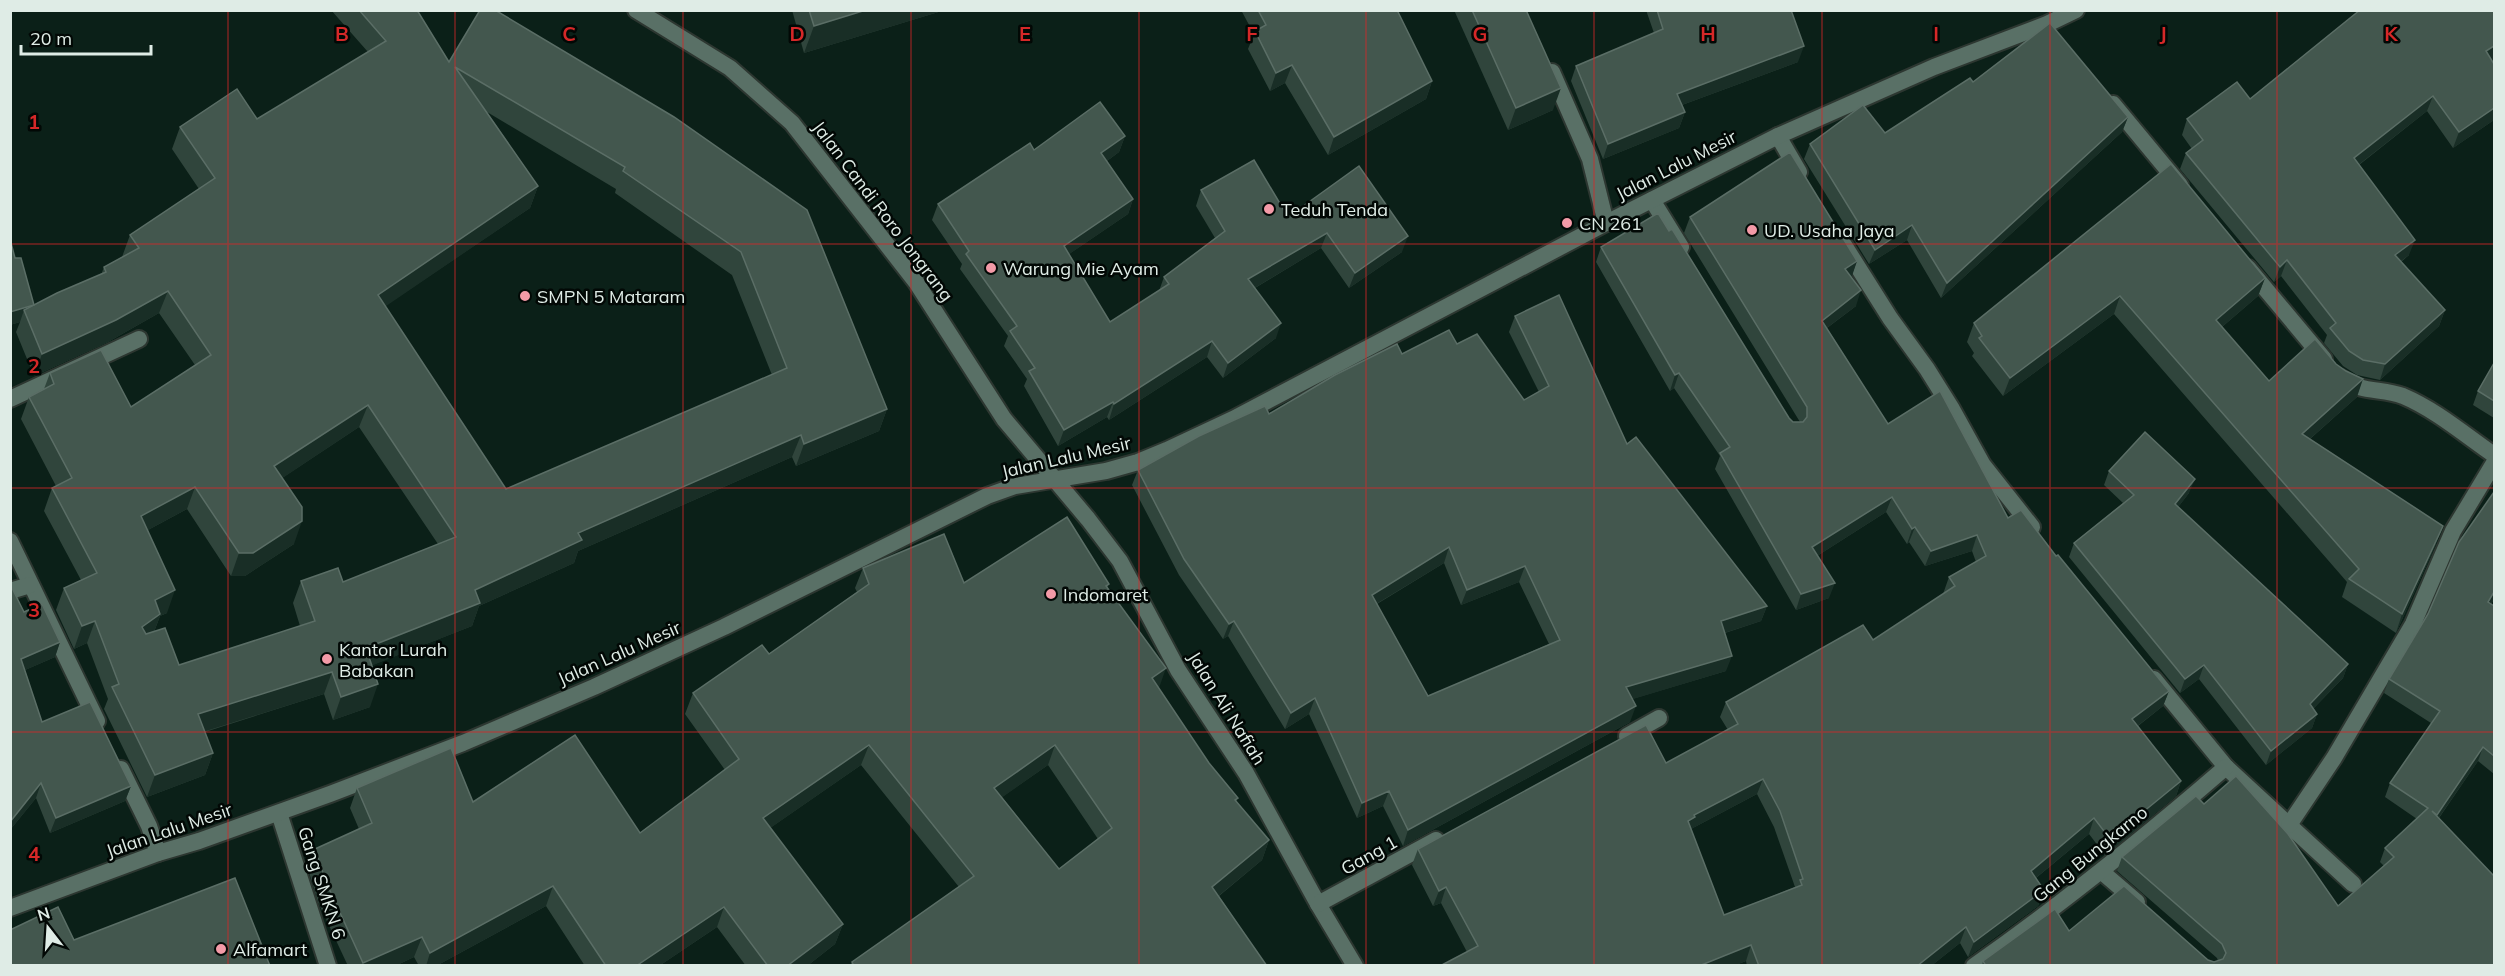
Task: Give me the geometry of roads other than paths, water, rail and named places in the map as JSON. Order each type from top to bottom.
[{"type":"street","name":"Jalan Candi Roro Jongrang","points":[[636,10],[729,68],[792,123],[916,282],[1004,419],[1053,479]]},
{"type":"street","name":"Jalan Lalu Mesir","points":[[12,907],[158,853],[279,813],[464,743],[594,687],[724,627],[987,496],[1015,486],[1106,471],[1138,462],[1167,450],[1254,408],[1606,223],[1778,136],[1934,67],[2051,29],[2076,10]]},
{"type":"street","points":[[1544,53],[1590,159],[1606,223]]},
{"type":"street","points":[[2100,87],[2189,196]]},
{"type":"street","points":[[1778,136],[1809,187]]},
{"type":"street","points":[[1652,200],[1689,259]]},
{"type":"street","points":[[1834,227],[1890,318],[1927,369],[1983,465],[2040,538]]},
{"type":"street","points":[[2241,259],[2343,380],[2358,388],[2403,396],[2432,412],[2494,455]]},
{"type":"street","points":[[10,399],[139,339]]},
{"type":"street","points":[[2289,825],[2334,758],[2413,624],[2453,531],[2494,463]]},
{"type":"street","name":"Jalan Ali Nafiah","points":[[1053,479],[1120,561],[1178,670],[1246,774],[1355,966]]},
{"type":"street","points":[[10,540],[102,732]]},
{"type":"street","points":[[10,591],[30,585]]},
{"type":"street","points":[[2143,665],[2226,767],[2353,884]]},
{"type":"street","points":[[1618,741],[1659,718]]},
{"type":"street","points":[[113,753],[149,826],[158,853]]},
{"type":"street","name":"Gang Bungkarno","points":[[1974,966],[2102,872],[2226,767]]},
{"type":"street","name":"Gang SMKN 6","points":[[279,813],[328,966]]},
{"type":"street","name":"Gang 1","points":[[1318,904],[1452,831]]},
{"type":"street","points":[[2102,872],[2147,911]]},
{"type":"place","name":"Teduh Tenda","points":[[1269,209]]},
{"type":"place","name":"CN 261","points":[[1567,223]]},
{"type":"place","name":"UD. Usaha Jaya","points":[[1752,230]]},
{"type":"place","name":"Warung Mie Ayam","points":[[991,268]]},
{"type":"place","name":"SMPN 5 Mataram","points":[[525,296]]},
{"type":"place","name":"Indomaret","points":[[1051,594]]},
{"type":"place","name":"Kantor Lurah Babakan","points":[[327,659]]},
{"type":"place","name":"Alfamart","points":[[221,949]]}]
